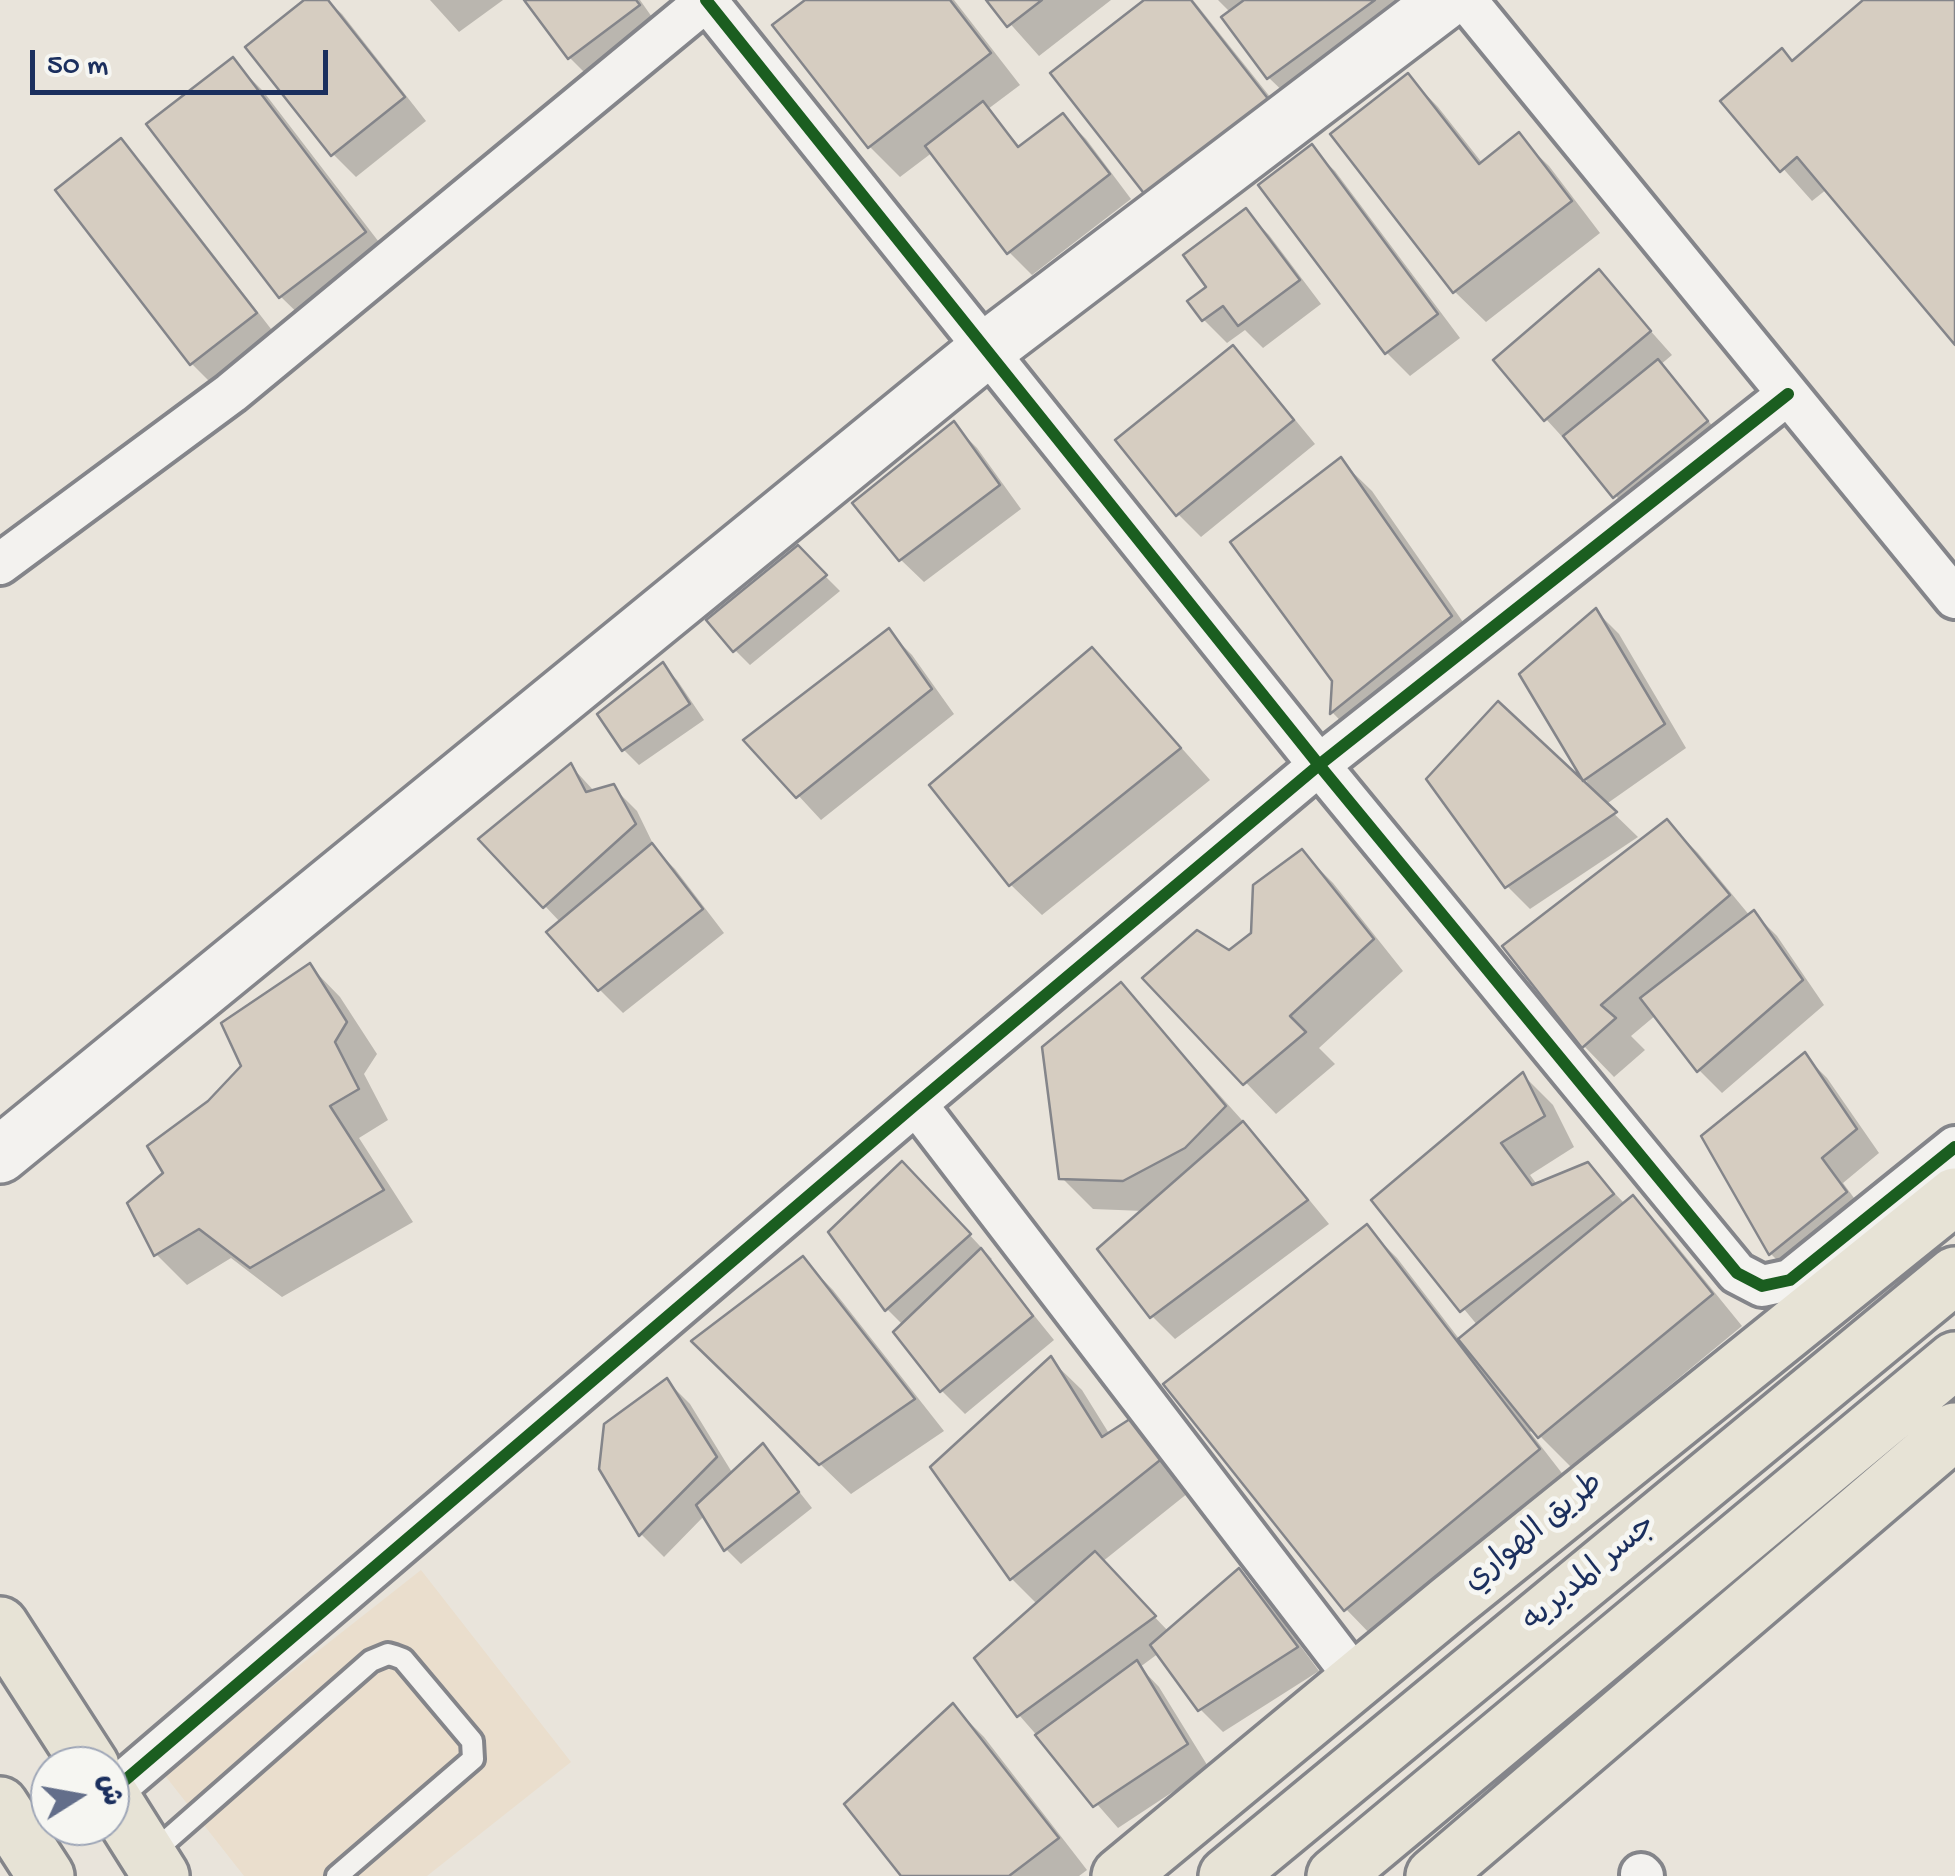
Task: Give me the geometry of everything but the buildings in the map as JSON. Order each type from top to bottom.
[{"type":"main road","points":[[0,1155],[987,349],[1446,0]]},
{"type":"main road","name":"طريق الهواري","points":[[1120,1876],[1955,1196]]},
{"type":"main road","name":"جسر المديريه","points":[[1228,1876],[1955,1274]]},
{"type":"main road","name":"جسر المديريه","points":[[1334,1876],[1955,1360]]},
{"type":"main road","points":[[1434,1876],[1955,1432]]},
{"type":"main road","points":[[0,1625],[78,1746]]},
{"type":"main road","points":[[0,1805],[46,1876]]},
{"type":"main road","points":[[130,1826],[155,1866]]},
{"type":"street","points":[[0,564],[231,393],[706,0],[1319,765],[1737,1273],[1762,1286],[1790,1280],[1955,1148]]},
{"type":"street","points":[[1466,0],[1955,598]]},
{"type":"street","points":[[130,1777],[916,1104],[1319,765],[1788,394]]},
{"type":"street","points":[[916,1104],[1357,1680]]},
{"type":"lane","points":[[155,1866],[371,1662],[388,1654],[403,1659],[472,1741],[473,1759],[337,1876]]},
{"type":"shaded area","points":[[421,1570],[571,1762],[427,1876],[244,1876],[163,1773]]},
{"type":"cycle path","points":[[706,0],[1319,765],[1737,1273],[1762,1286],[1790,1280],[1955,1147]]},
{"type":"cycle path","points":[[130,1776],[1319,765],[1788,394]]}]
